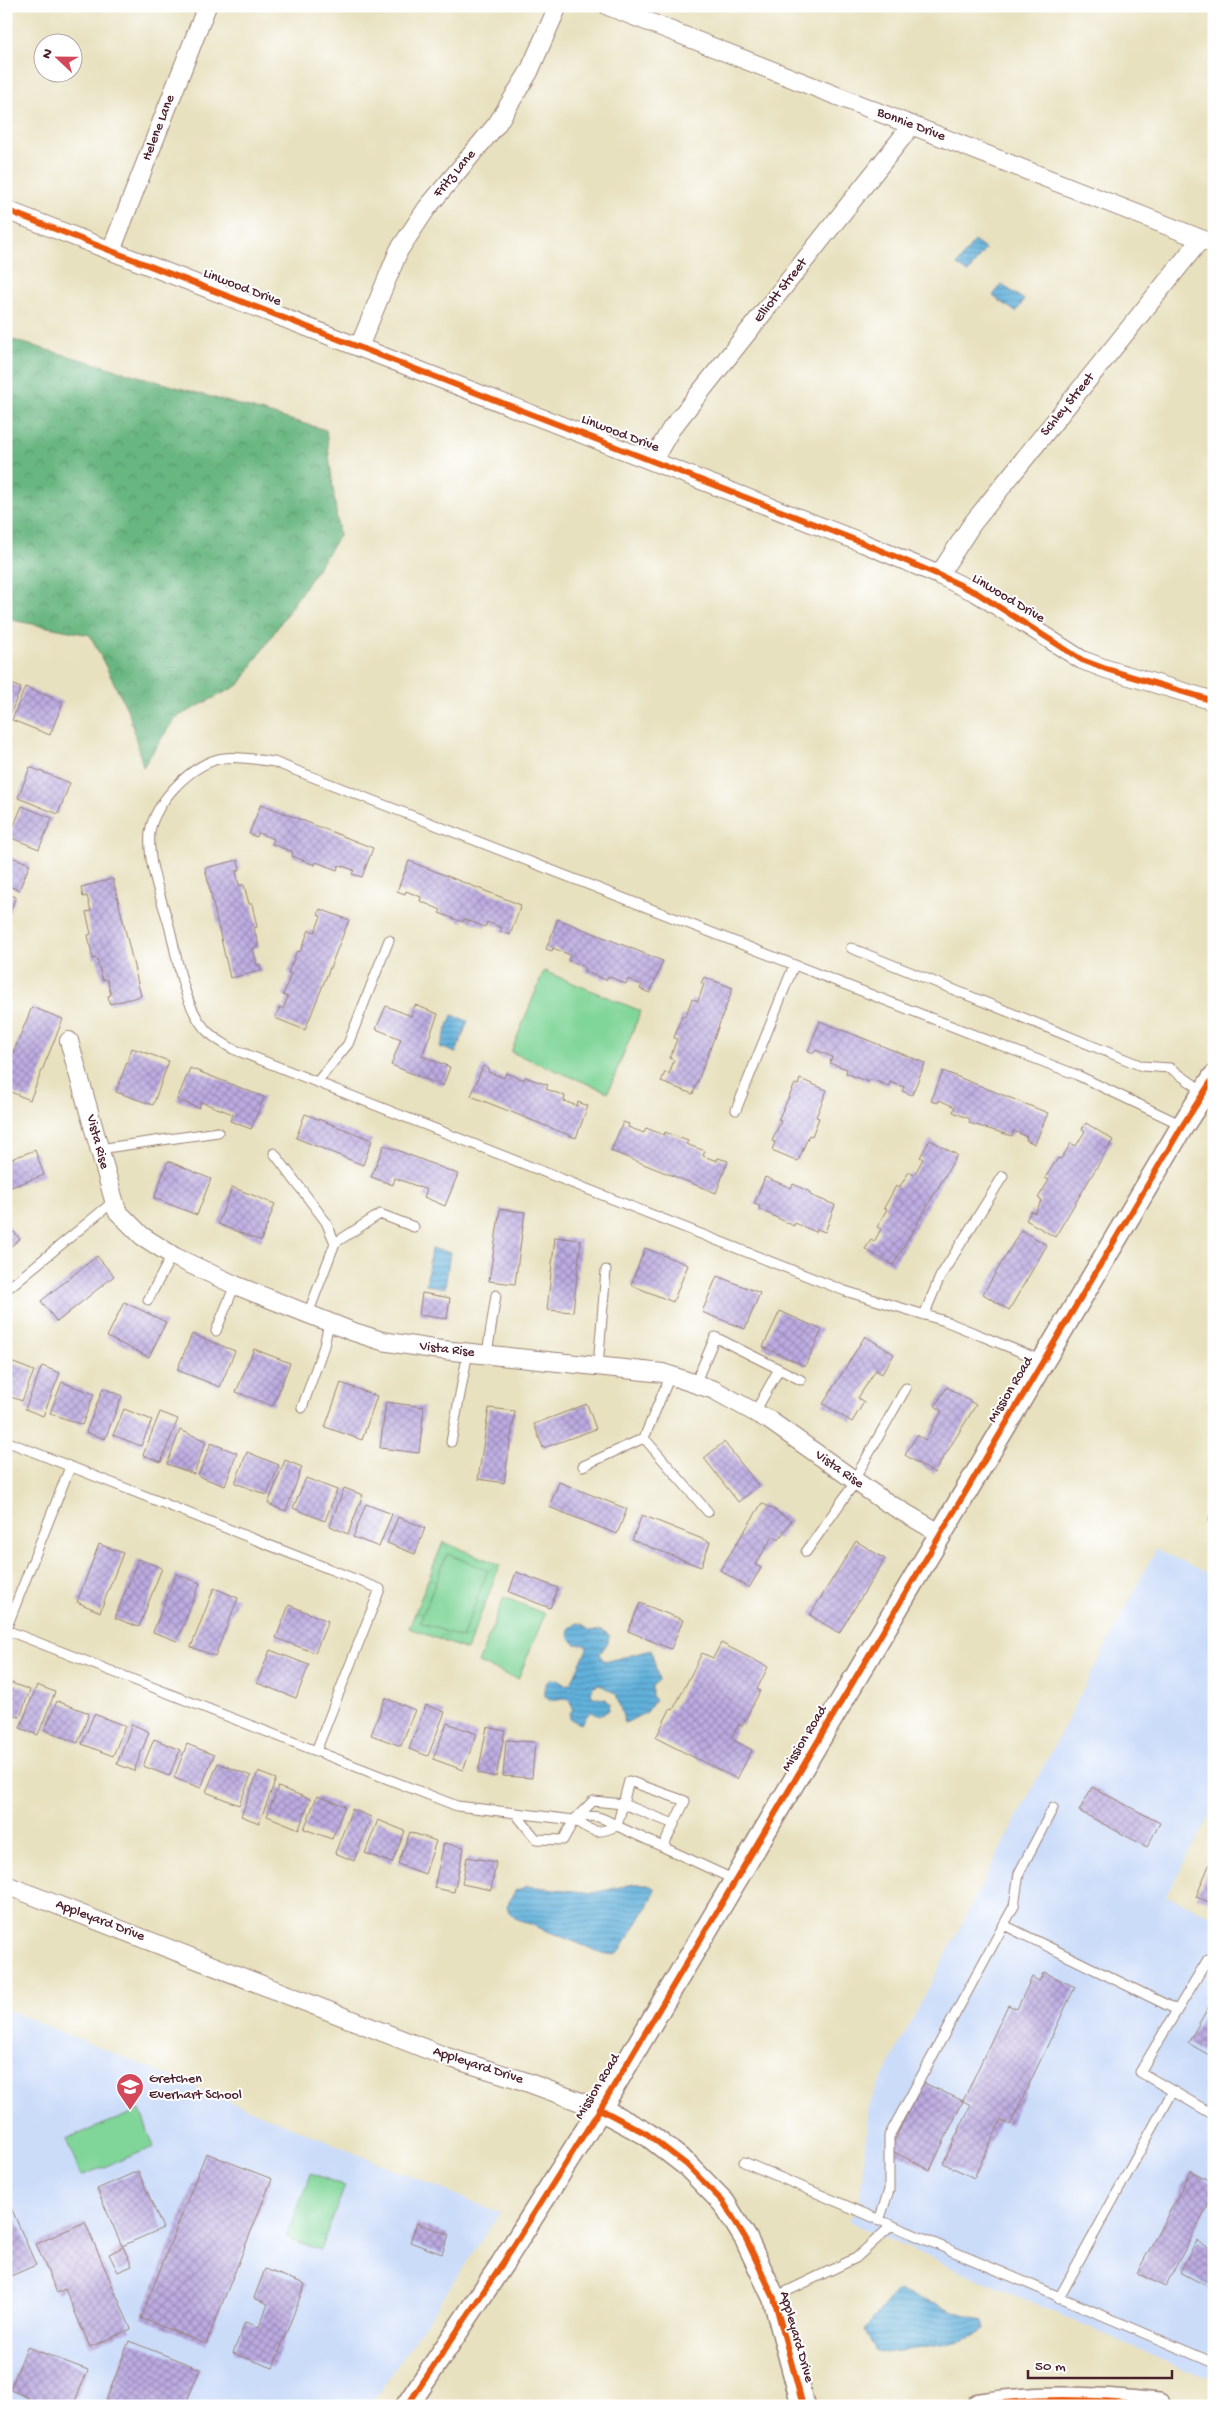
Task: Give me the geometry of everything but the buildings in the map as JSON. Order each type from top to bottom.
[{"type":"main road","points":[[978,2406],[1005,2402],[1079,2400],[1158,2406]]},
{"type":"street","name":"Helene Lane","points":[[111,251],[207,6]]},
{"type":"street","name":"Fritz Lane","points":[[359,347],[399,250],[426,208],[496,124],[529,72],[558,6]]},
{"type":"street","name":"Bonnie Drive","points":[[608,6],[1207,241]]},
{"type":"street","name":"Elliott Street","points":[[654,460],[672,429],[912,125]]},
{"type":"street","name":"Linwood Drive","points":[[6,210],[654,460],[939,575],[977,593],[1082,660],[1214,701]]},
{"type":"street","name":"Schley Street","points":[[939,575],[972,524],[1207,241]]},
{"type":"street","name":"Vista Rise","points":[[69,1041],[117,1211],[142,1236],[172,1255],[235,1285],[329,1323],[382,1341],[670,1376],[714,1390],[755,1412],[881,1499],[941,1534]]},
{"type":"street","name":"Mission Road","points":[[407,2406],[502,2264],[600,2109],[1183,1125],[1209,1085]]},
{"type":"street","name":"Appleyard Drive","points":[[6,1885],[444,2056],[518,2079],[600,2109],[654,2139],[687,2165],[724,2203],[746,2239],[774,2298],[803,2406]]},
{"type":"lane","points":[[1043,1361],[924,1315],[845,1291],[233,1049],[215,1038],[205,1029],[186,991],[152,861],[150,832],[158,811],[170,793],[185,778],[209,762],[224,758],[274,762],[1077,1075],[1183,1125]]},
{"type":"lane","points":[[317,1082],[348,1044],[389,940]]},
{"type":"lane","points":[[851,948],[1142,1066],[1170,1068],[1209,1085]]},
{"type":"lane","points":[[736,1110],[794,964]]},
{"type":"lane","points":[[99,1149],[218,1132]]},
{"type":"lane","points":[[274,1153],[326,1222],[335,1243]]},
{"type":"lane","points":[[924,1315],[940,1277],[1004,1176]]},
{"type":"lane","points":[[6,1290],[114,1201]]},
{"type":"lane","points":[[308,1314],[335,1243],[380,1214],[414,1227]]},
{"type":"lane","points":[[148,1300],[172,1255]]},
{"type":"lane","points":[[598,1366],[606,1270]]},
{"type":"lane","points":[[216,1330],[235,1285]]},
{"type":"lane","points":[[487,1354],[496,1295]]},
{"type":"lane","points":[[302,1408],[324,1346],[329,1323]]},
{"type":"lane","points":[[695,1384],[715,1337],[801,1380]]},
{"type":"lane","points":[[451,1442],[468,1352]]},
{"type":"lane","points":[[755,1412],[778,1369]]},
{"type":"lane","points":[[583,1466],[644,1438],[670,1376]]},
{"type":"lane","points":[[806,1552],[855,1481],[906,1388]]},
{"type":"lane","points":[[644,1438],[708,1512]]},
{"type":"lane","points":[[6,1441],[380,1589],[316,1751]]},
{"type":"lane","points":[[70,1466],[6,1629],[457,1806],[574,1820],[585,1816],[602,1816],[617,1826],[735,1880]]},
{"type":"lane","points":[[574,1820],[588,1829],[602,1833],[617,1826],[629,1781],[685,1802],[663,1847]]},
{"type":"lane","points":[[516,1814],[536,1839],[563,1840],[574,1820],[593,1800],[623,1804],[674,1824]]},
{"type":"lane","points":[[878,2221],[890,2190],[889,2136],[1014,1906],[1019,1874],[1052,1808]]},
{"type":"lane","points":[[1004,1925],[1177,2010]]},
{"type":"lane","points":[[1214,1959],[1208,1959],[1140,2072],[1214,2116]]},
{"type":"lane","points":[[1060,2298],[1173,2091]]},
{"type":"lane","points":[[744,2162],[878,2221],[1214,2363]]},
{"type":"lane","points":[[774,2298],[856,2258],[891,2226]]},
{"type":"shaded area","points":[[1156,1549],[1214,1576],[1214,1808],[1166,1896],[1214,1916],[1214,2380],[1181,2368],[849,2222],[860,2201],[869,2103]]},
{"type":"shaded area","name":"Gretchen Everhart School","points":[[6,2009],[500,2213],[370,2406],[6,2406]]},
{"type":"green space","points":[[6,338],[326,430],[339,536],[239,685],[175,718],[143,767],[129,713],[90,635],[6,619]]},
{"type":"green space","points":[[544,971],[641,1011],[608,1092],[511,1052]]},
{"type":"green space","points":[[443,1542],[500,1565],[467,1650],[409,1628]]},
{"type":"green space","points":[[447,1554],[488,1570],[462,1638],[420,1622]]},
{"type":"green space","points":[[504,1597],[545,1614],[518,1679],[478,1663]]},
{"type":"green space","points":[[140,2110],[154,2147],[81,2176],[66,2139]]},
{"type":"green space","points":[[311,2173],[345,2186],[320,2250],[286,2237]]},
{"type":"water","points":[[974,241],[985,249],[968,273],[957,265]]},
{"type":"water","points":[[1001,284],[1024,300],[1016,312],[993,296]]},
{"type":"water","points":[[452,1015],[468,1021],[456,1053],[440,1047]]},
{"type":"water","points":[[431,1249],[450,1252],[445,1288],[426,1285]]},
{"type":"water","points":[[577,1623],[584,1625],[590,1631],[602,1630],[609,1635],[608,1643],[600,1652],[605,1662],[651,1650],[659,1680],[652,1686],[652,1697],[655,1700],[647,1712],[625,1723],[616,1694],[599,1684],[592,1687],[591,1695],[596,1698],[606,1699],[610,1704],[609,1710],[602,1715],[590,1712],[581,1724],[570,1719],[573,1708],[570,1701],[564,1698],[551,1700],[545,1696],[545,1685],[552,1679],[565,1685],[571,1683],[587,1649],[586,1645],[575,1644],[568,1636],[569,1629]]},
{"type":"water","points":[[634,1884],[648,1884],[655,1889],[652,1898],[622,1948],[615,1955],[602,1953],[515,1918],[509,1912],[507,1906],[515,1891],[527,1886],[593,1893]]},
{"type":"water","points":[[899,2291],[983,2321],[985,2330],[964,2340],[938,2346],[886,2353],[876,2351],[865,2329],[894,2293]]},
{"type":"cycle path","points":[[6,210],[863,543],[977,593],[1082,660],[1214,701]]},
{"type":"cycle path","points":[[407,2406],[502,2264],[600,2109],[1183,1125],[1214,1077]]},
{"type":"cycle path","points":[[600,2109],[647,2134],[687,2165],[724,2203],[746,2239],[774,2298],[803,2406]]},
{"type":"cycle path","points":[[979,2406],[1046,2400],[1113,2402],[1158,2406]]},
{"type":"place","name":"Gretchen Everhart School","points":[[130,2111]]}]
